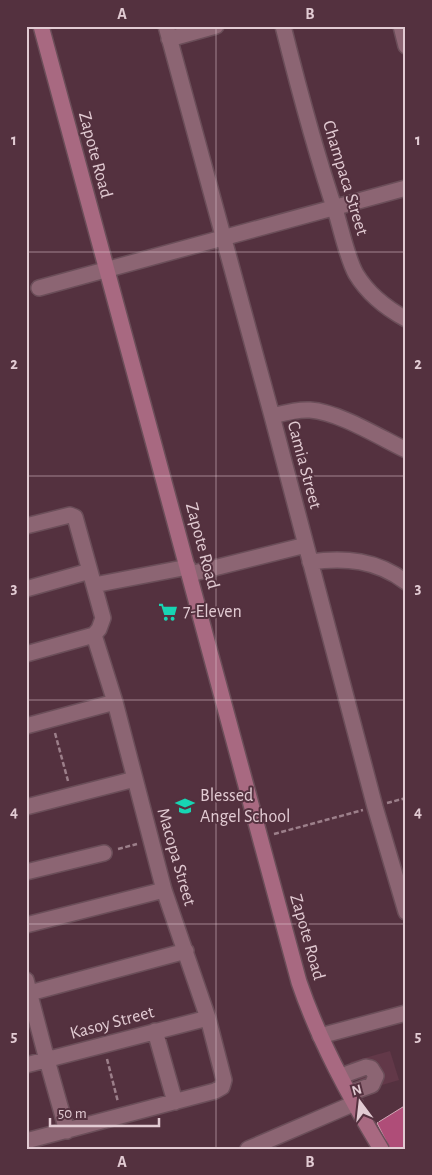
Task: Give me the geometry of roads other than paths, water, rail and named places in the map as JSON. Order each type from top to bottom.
[{"type":"main road","name":"Zapote Road","points":[[41,26],[299,982],[310,1015],[320,1036],[381,1149]]},
{"type":"street","points":[[168,32],[216,26]]},
{"type":"street","name":"Champaca Street","points":[[283,26],[302,98],[355,273],[371,295],[406,320]]},
{"type":"street","points":[[400,26],[406,46]]},
{"type":"street","name":"Camia Street","points":[[168,32],[375,807],[406,912]]},
{"type":"street","points":[[39,288],[406,188]]},
{"type":"street","points":[[272,416],[292,411],[309,410],[326,413],[406,450]]},
{"type":"street","points":[[26,526],[70,515],[74,517],[103,618],[99,629],[94,635],[26,654]]},
{"type":"street","points":[[26,589],[92,578],[189,570],[306,545]]},
{"type":"street","points":[[310,562],[348,560],[370,563],[406,582]]},
{"type":"street","name":"Macopa Street","points":[[94,635],[116,702],[164,890],[208,1018],[224,1080],[222,1087],[215,1091],[175,1102]]},
{"type":"street","points":[[26,726],[116,702]]},
{"type":"street","points":[[26,807],[135,779]]},
{"type":"street","points":[[26,872],[104,852]]},
{"type":"street","points":[[26,925],[164,890]]},
{"type":"street","points":[[67,1131],[27,989],[186,951]]},
{"type":"street","points":[[320,1036],[406,1013]]},
{"type":"street","name":"Kasoy Street","points":[[26,1065],[208,1018]]},
{"type":"street","points":[[26,1141],[175,1102],[155,1031]]},
{"type":"street","points":[[248,1149],[353,1098],[372,1084],[376,1076],[374,1072],[366,1067],[341,1076]]},
{"type":"place","name":"7-Eleven","points":[[168,612]]},
{"type":"place","name":"Blessed Angel School","points":[[185,806]]}]
